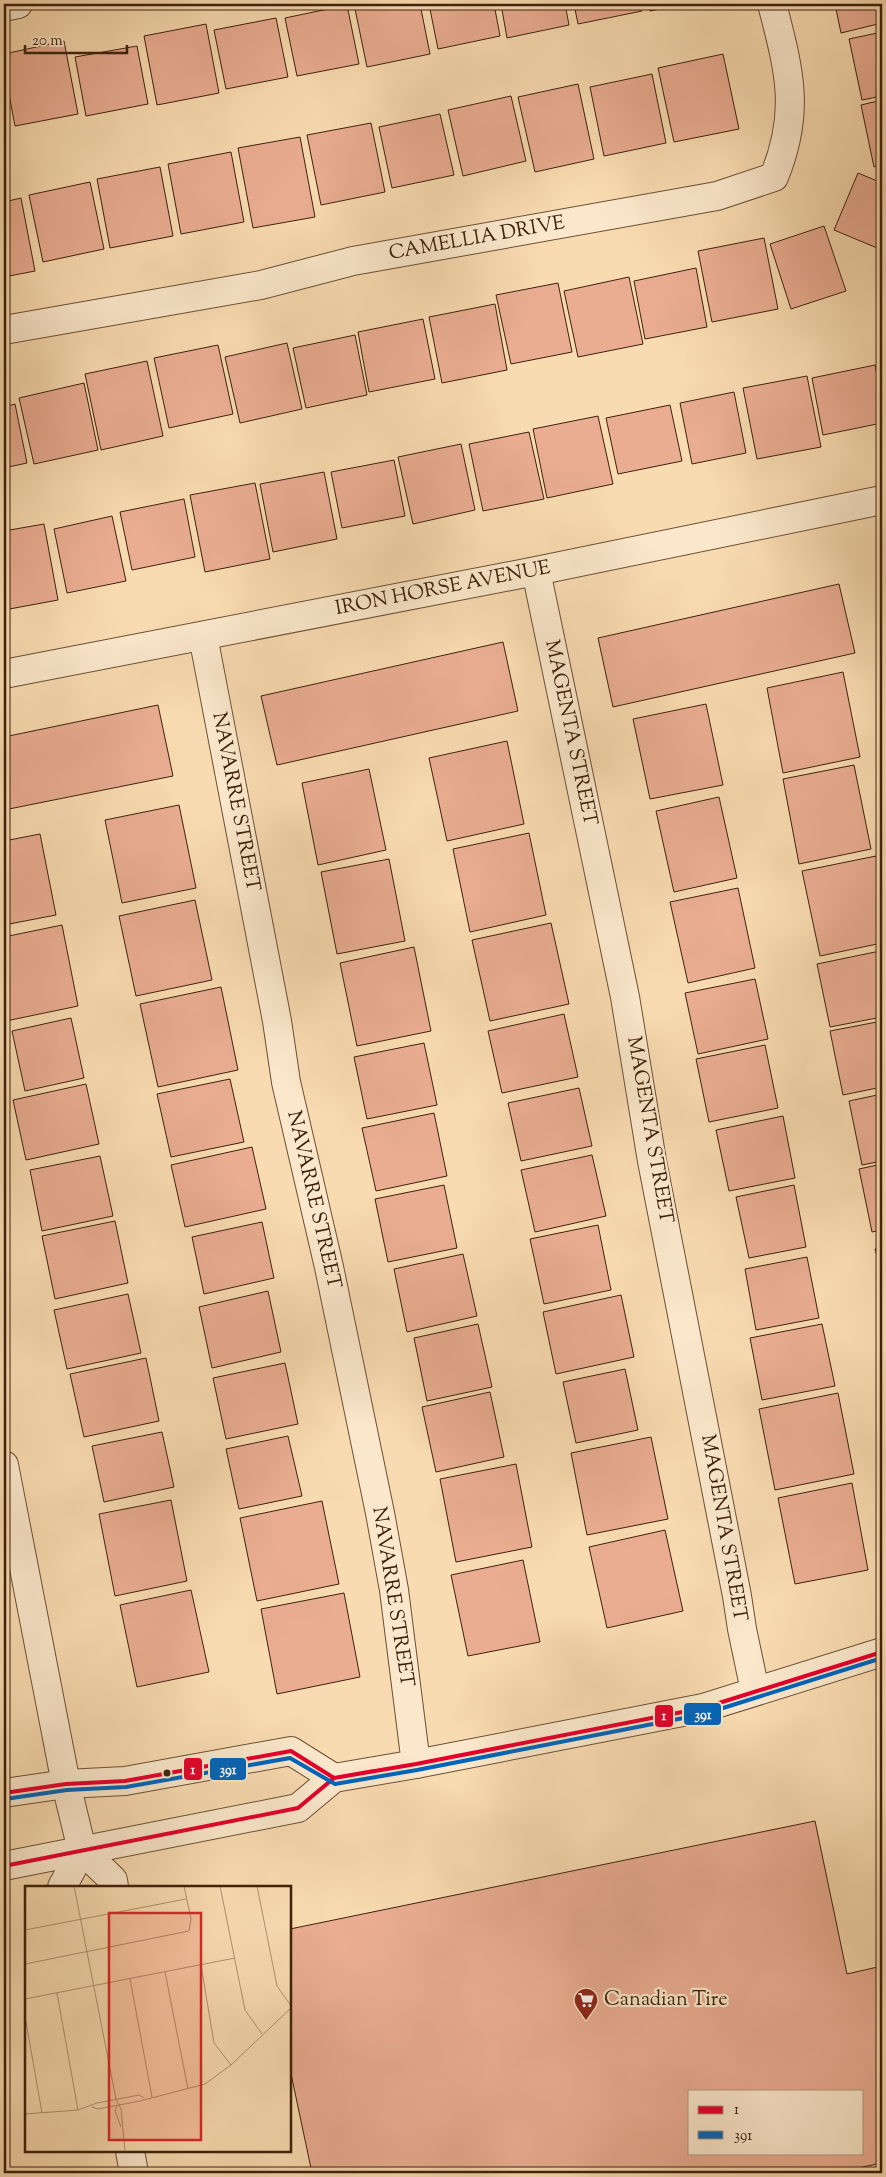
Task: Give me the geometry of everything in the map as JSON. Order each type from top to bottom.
[{"type":"street","points":[[4,7],[18,4]]},
{"type":"street","name":"CAMELLIA DRIVE","points":[[4,330],[260,285],[353,261],[717,196],[774,177],[784,151],[790,121],[790,95],[786,59],[772,4]]},
{"type":"street","name":"IRON HORSE AVENUE","points":[[4,674],[881,505]]},
{"type":"street","name":"MAGENTA STREET","points":[[536,571],[625,997],[652,1161],[681,1299],[742,1629],[756,1691]]},
{"type":"street","name":"NAVARRE STREET","points":[[203,636],[277,1021],[286,1082],[329,1267],[380,1513],[394,1590],[416,1764]]},
{"type":"street","points":[[4,1465],[66,1784],[82,1850],[113,1880],[114,1886]]},
{"type":"street","points":[[4,1866],[298,1808],[334,1778],[416,1764],[703,1708],[882,1652]]},
{"type":"street","points":[[4,1793],[66,1784],[125,1780],[291,1751],[334,1778]]},
{"type":"street","points":[[63,1886],[82,1850]]},
{"type":"street","points":[[130,2152],[134,2173]]},
{"type":"building","points":[[354,4],[420,4],[430,54],[367,67]]},
{"type":"building","points":[[429,4],[494,4],[500,36],[438,49]]},
{"type":"building","points":[[501,4],[565,4],[569,25],[507,38]]},
{"type":"building","points":[[574,4],[640,4],[642,11],[578,24]]},
{"type":"building","points":[[649,4],[688,4],[650,11]]},
{"type":"building","points":[[835,4],[882,4],[882,23],[841,33]]},
{"type":"building","points":[[347,5],[359,64],[297,76],[285,18]]},
{"type":"building","points":[[276,18],[288,77],[226,89],[214,30]]},
{"type":"building","points":[[206,24],[219,93],[157,105],[144,36]]},
{"type":"building","points":[[882,32],[882,96],[862,100],[849,39]]},
{"type":"building","points":[[64,41],[78,114],[15,126],[4,68],[4,54]]},
{"type":"building","points":[[137,46],[148,104],[86,116],[75,57]]},
{"type":"building","points":[[723,54],[739,129],[674,142],[658,68]]},
{"type":"building","points":[[652,74],[666,143],[604,156],[590,87]]},
{"type":"building","points":[[578,84],[594,159],[535,172],[518,97]]},
{"type":"building","points":[[511,96],[526,161],[463,176],[448,110]]},
{"type":"building","points":[[882,100],[882,165],[874,167],[861,105]]},
{"type":"building","points":[[4,107],[8,130],[4,130]]},
{"type":"building","points":[[440,114],[454,175],[392,188],[379,127]]},
{"type":"building","points":[[371,123],[385,192],[321,205],[307,135]]},
{"type":"building","points":[[300,137],[315,217],[253,228],[238,148]]},
{"type":"building","points":[[231,152],[244,222],[181,234],[168,164]]},
{"type":"building","points":[[160,167],[173,236],[110,248],[97,179]]},
{"type":"building","points":[[858,173],[882,183],[882,250],[834,230]]},
{"type":"building","points":[[90,182],[104,249],[43,262],[29,195]]},
{"type":"building","points":[[21,198],[35,271],[4,277],[4,202]]},
{"type":"building","points":[[824,226],[846,291],[791,309],[770,244]]},
{"type":"building","points":[[764,238],[778,309],[712,322],[698,251]]},
{"type":"building","points":[[696,268],[707,327],[645,339],[634,281]]},
{"type":"building","points":[[629,277],[643,344],[578,357],[564,291]]},
{"type":"building","points":[[558,283],[572,352],[511,364],[496,295]]},
{"type":"building","points":[[495,304],[507,370],[442,383],[429,317]]},
{"type":"building","points":[[423,319],[435,379],[369,392],[358,332]]},
{"type":"building","points":[[355,335],[367,395],[306,408],[293,348]]},
{"type":"building","points":[[287,343],[302,409],[240,423],[225,357]]},
{"type":"building","points":[[218,345],[233,414],[169,428],[154,358]]},
{"type":"building","points":[[147,361],[163,436],[101,450],[85,374]]},
{"type":"building","points":[[875,365],[882,401],[882,423],[823,435],[812,378]]},
{"type":"building","points":[[807,376],[821,447],[757,459],[743,388]]},
{"type":"building","points":[[84,383],[98,450],[34,464],[19,398]]},
{"type":"building","points":[[734,392],[746,453],[692,464],[680,403]]},
{"type":"building","points":[[15,404],[27,463],[4,468],[4,407]]},
{"type":"building","points":[[670,405],[682,461],[618,474],[606,418]]},
{"type":"building","points":[[598,416],[613,484],[547,498],[533,429]]},
{"type":"building","points":[[529,432],[544,499],[483,511],[469,444]]},
{"type":"building","points":[[461,444],[475,510],[413,524],[398,457]]},
{"type":"building","points":[[394,460],[405,516],[342,528],[331,472]]},
{"type":"building","points":[[324,472],[337,539],[273,552],[260,484]]},
{"type":"building","points":[[255,483],[270,559],[205,572],[190,495]]},
{"type":"building","points":[[184,499],[195,557],[132,570],[120,512]]},
{"type":"building","points":[[112,516],[126,581],[67,593],[54,529]]},
{"type":"building","points":[[44,524],[58,600],[4,610],[4,531]]},
{"type":"building","points":[[839,584],[855,653],[613,707],[598,638]]},
{"type":"building","points":[[503,642],[518,711],[277,765],[261,696]]},
{"type":"building","points":[[843,672],[860,757],[783,773],[767,688]]},
{"type":"building","points":[[706,704],[723,785],[650,799],[633,719]]},
{"type":"building","points":[[158,705],[173,776],[4,810],[4,737]]},
{"type":"building","points":[[507,741],[524,824],[447,841],[429,758]]},
{"type":"building","points":[[854,765],[871,849],[799,864],[783,779]]},
{"type":"building","points":[[369,769],[386,850],[318,865],[302,783]]},
{"type":"building","points":[[719,797],[737,878],[674,892],[656,811]]},
{"type":"building","points":[[179,805],[196,888],[122,903],[105,820]]},
{"type":"building","points":[[529,833],[546,915],[470,932],[453,849]]},
{"type":"building","points":[[40,834],[56,915],[4,925],[4,841]]},
{"type":"building","points":[[876,856],[882,885],[882,943],[820,956],[802,871]]},
{"type":"building","points":[[389,859],[405,941],[337,954],[321,872]]},
{"type":"building","points":[[738,888],[755,968],[688,983],[670,902]]},
{"type":"building","points":[[195,900],[212,980],[136,996],[119,916]]},
{"type":"building","points":[[551,923],[569,1004],[490,1021],[472,940]]},
{"type":"building","points":[[62,925],[78,1006],[6,1021],[4,1008],[4,937]]},
{"type":"building","points":[[414,947],[431,1031],[357,1046],[340,963]]},
{"type":"building","points":[[880,951],[882,965],[882,1017],[830,1027],[817,964]]},
{"type":"building","points":[[755,979],[768,1039],[698,1054],[685,993]]},
{"type":"building","points":[[221,987],[238,1070],[158,1087],[140,1004]]},
{"type":"building","points":[[564,1014],[578,1077],[502,1093],[488,1031]]},
{"type":"building","points":[[71,1018],[84,1078],[25,1091],[12,1031]]},
{"type":"building","points":[[882,1021],[882,1087],[843,1095],[830,1031]]},
{"type":"building","points":[[424,1043],[437,1105],[367,1119],[354,1057]]},
{"type":"building","points":[[765,1045],[778,1108],[709,1122],[696,1059]]},
{"type":"building","points":[[230,1079],[244,1142],[171,1157],[157,1094]]},
{"type":"building","points":[[86,1084],[99,1144],[26,1160],[13,1100]]},
{"type":"building","points":[[579,1088],[592,1146],[521,1161],[508,1103]]},
{"type":"building","points":[[882,1094],[882,1161],[862,1165],[849,1101]]},
{"type":"building","points":[[434,1113],[447,1176],[376,1191],[362,1128]]},
{"type":"building","points":[[783,1116],[795,1178],[729,1191],[716,1130]]},
{"type":"building","points":[[252,1147],[266,1209],[185,1227],[171,1165]]},
{"type":"building","points":[[592,1155],[606,1216],[535,1232],[521,1170]]},
{"type":"building","points":[[100,1156],[113,1216],[42,1231],[30,1170]]},
{"type":"building","points":[[882,1164],[882,1230],[872,1232],[859,1169]]},
{"type":"building","points":[[444,1185],[457,1248],[388,1262],[375,1199]]},
{"type":"building","points":[[794,1185],[806,1247],[749,1258],[736,1197]]},
{"type":"building","points":[[115,1221],[128,1283],[55,1299],[42,1236]]},
{"type":"building","points":[[262,1222],[274,1278],[204,1294],[192,1237]]},
{"type":"building","points":[[598,1225],[611,1290],[544,1304],[530,1239]]},
{"type":"building","points":[[882,1247],[882,1275],[875,1249]]},
{"type":"building","points":[[463,1254],[477,1316],[407,1332],[394,1269]]},
{"type":"building","points":[[807,1257],[819,1318],[756,1330],[745,1269]]},
{"type":"building","points":[[268,1291],[281,1352],[212,1368],[199,1307]]},
{"type":"building","points":[[128,1294],[141,1353],[67,1369],[54,1310]]},
{"type":"building","points":[[621,1295],[634,1357],[556,1374],[543,1312]]},
{"type":"building","points":[[478,1324],[492,1387],[427,1401],[414,1338]]},
{"type":"building","points":[[822,1324],[835,1386],[762,1400],[750,1338]]},
{"type":"building","points":[[146,1358],[159,1421],[84,1437],[70,1374]]},
{"type":"building","points":[[285,1363],[298,1424],[226,1439],[213,1378]]},
{"type":"building","points":[[625,1369],[638,1430],[576,1443],[563,1382]]},
{"type":"building","points":[[490,1392],[504,1457],[436,1472],[422,1407]]},
{"type":"building","points":[[838,1393],[854,1474],[775,1490],[759,1409]]},
{"type":"building","points":[[162,1432],[174,1487],[104,1502],[92,1446]]},
{"type":"building","points":[[288,1436],[302,1496],[239,1509],[226,1449]]},
{"type":"building","points":[[651,1437],[668,1519],[587,1535],[571,1453]]},
{"type":"building","points":[[516,1464],[532,1547],[456,1562],[440,1479]]},
{"type":"building","points":[[852,1483],[868,1570],[795,1584],[778,1498]]},
{"type":"building","points":[[171,1500],[187,1581],[115,1596],[99,1514]]},
{"type":"building","points":[[322,1501],[339,1584],[257,1601],[240,1518]]},
{"type":"building","points":[[665,1530],[683,1611],[607,1628],[589,1547]]},
{"type":"building","points":[[523,1560],[540,1642],[468,1656],[451,1575]]},
{"type":"building","points":[[191,1590],[209,1672],[137,1687],[120,1605]]},
{"type":"building","points":[[344,1593],[360,1677],[277,1694],[261,1609]]},
{"type":"building","name":"Canadian Tire","points":[[815,1821],[847,1974],[882,1966],[882,2163],[834,2173],[312,2173],[291,2074],[291,1929]]},
{"type":"transit line","name":"1","points":[[4,1866],[298,1808],[334,1778],[416,1764],[703,1708],[882,1652]]},
{"type":"transit line","name":"391","points":[[5,1799],[67,1790],[126,1787],[290,1758],[335,1784],[417,1770],[704,1714],[882,1658]]},
{"type":"transit line","name":"1","points":[[4,1793],[66,1784],[125,1781],[291,1751],[334,1778],[374,1771]]},
{"type":"place","name":"Canadian Tire","points":[[586,2021]]}]
